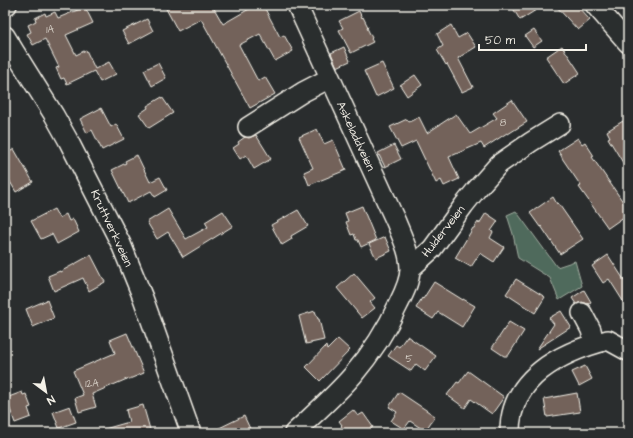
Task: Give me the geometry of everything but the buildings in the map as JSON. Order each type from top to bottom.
[{"type":"street","name":"Askeladdveien","points":[[297,5],[396,222],[405,243],[410,268]]},
{"type":"street","points":[[595,5],[628,43]]},
{"type":"street","name":"Kruttverkveien","points":[[5,36],[58,121],[121,244],[143,298],[191,433]]},
{"type":"street","points":[[248,127],[304,92],[330,78]]},
{"type":"street","name":"Hulderveien","points":[[410,268],[432,249],[464,205],[499,164],[560,124]]},
{"type":"street","points":[[296,432],[353,375],[374,347],[406,290],[410,268]]},
{"type":"street","points":[[582,313],[591,330],[601,342],[628,351]]},
{"type":"street","points":[[510,433],[512,412],[518,397],[527,384],[543,369],[570,353],[601,342]]},
{"type":"green space","points":[[516,211],[557,267],[575,261],[582,286],[559,300],[550,278],[518,258],[507,215]]}]
